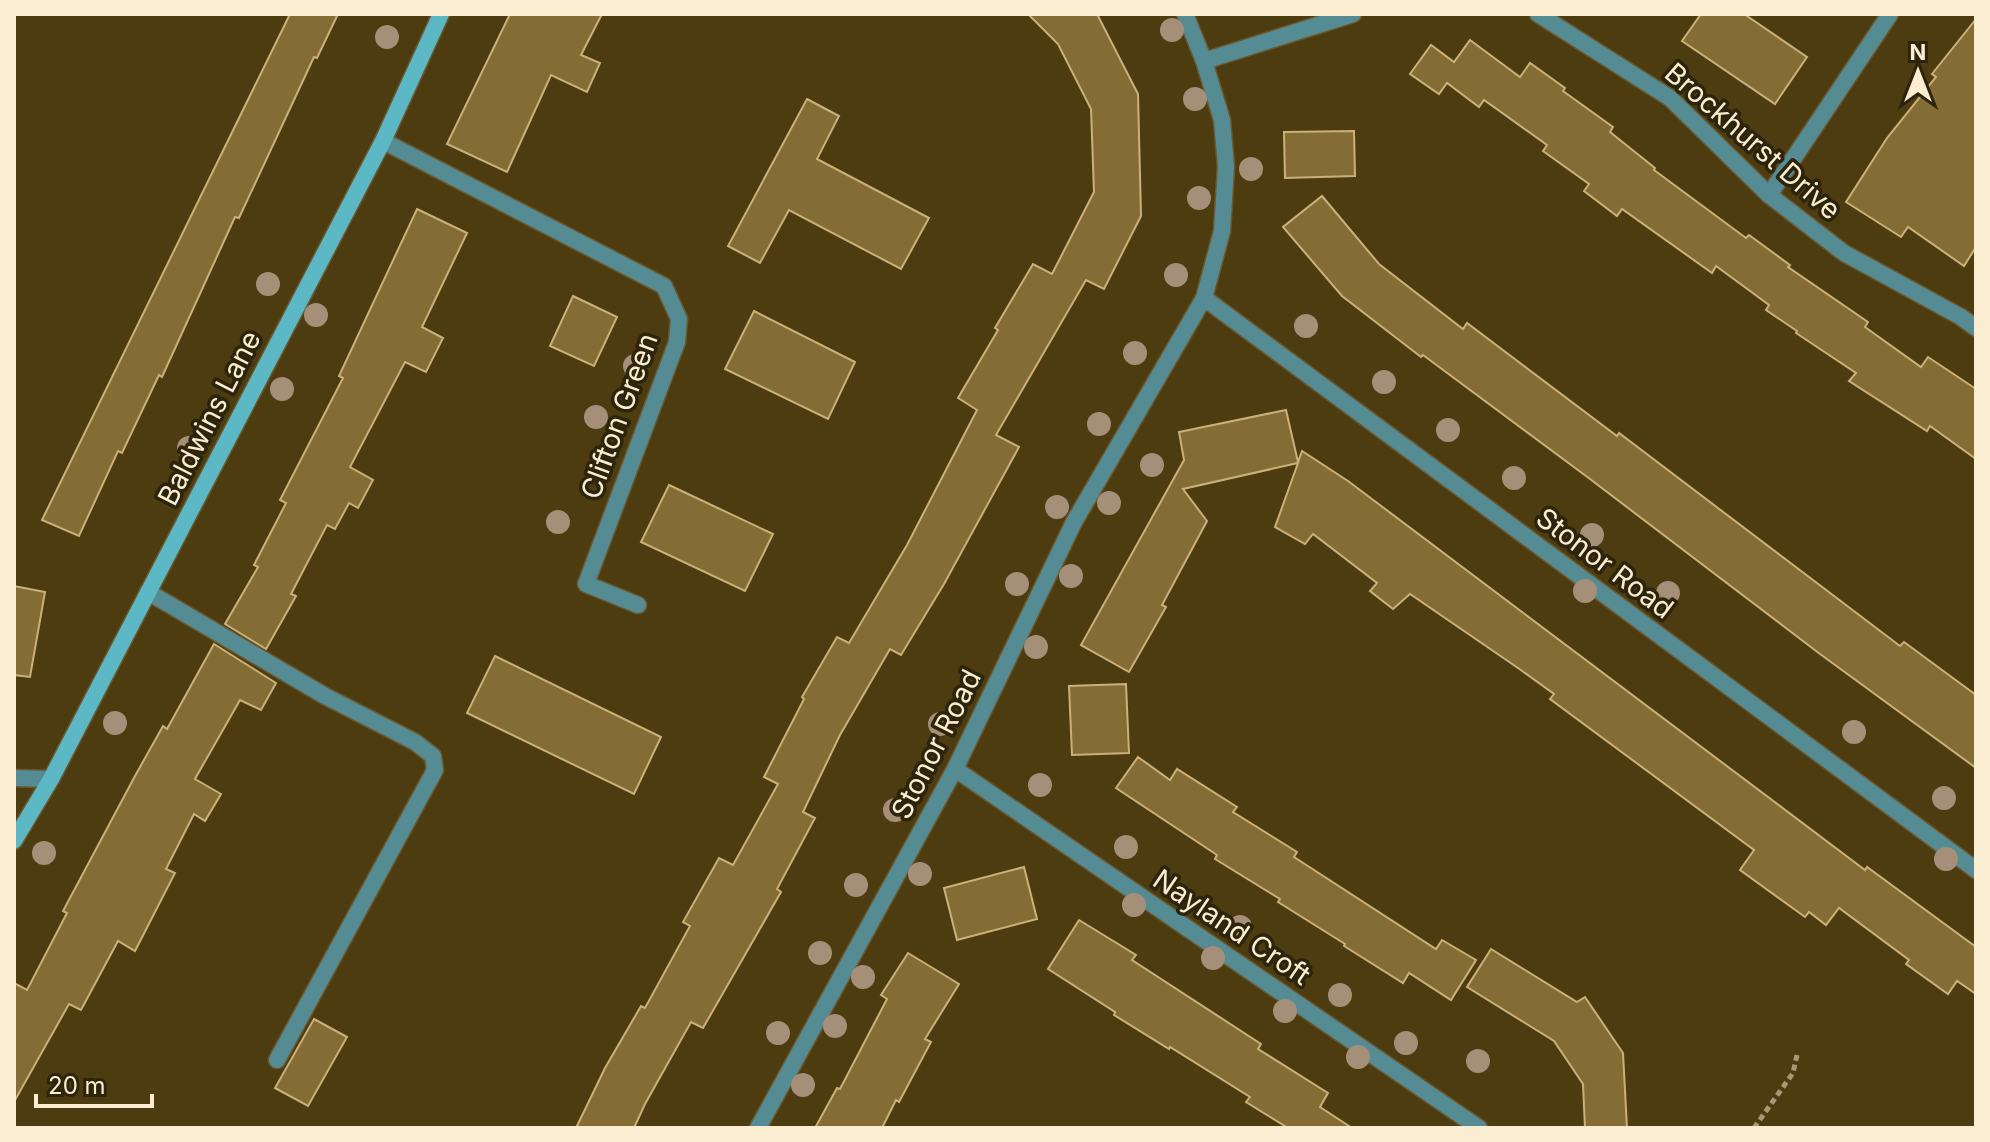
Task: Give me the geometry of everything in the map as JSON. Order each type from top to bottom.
[{"type":"street","name":"Baldwins Lane","points":[[14,841],[51,779],[383,141],[441,14]]},
{"type":"street","name":"Stonor Road","points":[[758,1128],[955,769],[1074,522],[1204,298],[1222,231],[1226,167],[1222,120],[1204,61],[1185,14]]},
{"type":"street","points":[[1204,61],[1353,14]]},
{"type":"street","name":"Brockhurst Drive","points":[[1538,14],[1670,98],[1769,195],[1844,253],[1976,328]]},
{"type":"street","points":[[1769,195],[1890,14]]},
{"type":"street","name":"Clifton Green","points":[[383,141],[664,286],[679,319],[677,342],[586,584],[638,605]]},
{"type":"street","name":"Stonor Road","points":[[1204,298],[1976,870]]},
{"type":"street","points":[[148,592],[325,696],[415,742],[433,756],[435,770],[277,1060]]},
{"type":"street","name":"Nayland Croft","points":[[955,769],[1479,1128]]},
{"type":"street","points":[[14,778],[51,779]]},
{"type":"path","points":[[1754,1128],[1793,1073],[1797,1055]]},
{"type":"building","points":[[290,14],[338,14],[317,58],[314,57],[239,218],[235,217],[162,377],[159,375],[122,453],[118,451],[79,536],[42,520]]},
{"type":"building","points":[[510,14],[602,14],[581,55],[600,63],[587,92],[551,75],[507,172],[447,144]]},
{"type":"building","points":[[1028,14],[1097,14],[1138,94],[1141,216],[1104,289],[1086,280],[996,435],[1019,447],[901,655],[890,649],[840,735],[803,812],[815,818],[777,889],[781,892],[703,1028],[691,1022],[634,1128],[576,1128],[605,1068],[641,1006],[645,1008],[690,926],[683,922],[719,858],[733,865],[778,784],[764,777],[804,699],[802,697],[837,637],[849,643],[907,545],[977,410],[958,398],[998,330],[995,328],[1033,264],[1052,274],[1094,192],[1091,109],[1058,44]]},
{"type":"building","points":[[1701,14],[1744,14],[1807,57],[1775,104],[1682,41]]},
{"type":"building","points":[[1976,19],[1976,247],[1964,266],[1908,227],[1901,237],[1846,202],[1887,138],[1936,77],[1932,74]]},
{"type":"building","points":[[1470,40],[1520,77],[1530,63],[1613,127],[1610,132],[1654,170],[1868,322],[1865,327],[1921,367],[1928,357],[1976,389],[1976,459],[1930,426],[1927,431],[1849,381],[1856,373],[1796,333],[1766,310],[1769,305],[1716,266],[1712,273],[1622,209],[1617,216],[1584,191],[1589,184],[1543,151],[1547,145],[1484,100],[1479,107],[1447,83],[1439,94],[1410,74],[1431,45],[1454,62]]},
{"type":"building","points":[[807,99],[839,116],[817,159],[929,218],[901,269],[789,210],[760,263],[728,246]]},
{"type":"building","points":[[1354,131],[1355,176],[1285,178],[1284,132]]},
{"type":"building","points":[[1322,196],[1379,264],[1463,329],[1467,323],[1617,436],[1619,433],[1900,646],[1904,642],[1976,695],[1976,768],[1342,296],[1283,227]]},
{"type":"building","points":[[417,209],[467,233],[422,327],[443,338],[426,372],[405,362],[350,467],[373,480],[358,508],[349,503],[335,529],[327,525],[291,594],[296,596],[266,649],[225,624],[258,567],[254,565],[286,503],[280,500],[343,378],[339,376]]},
{"type":"building","points":[[573,296],[617,317],[594,366],[550,346]]},
{"type":"building","points":[[754,311],[855,362],[828,419],[725,369]]},
{"type":"building","points":[[1286,410],[1298,462],[1302,451],[1348,481],[1865,870],[1867,867],[1976,947],[1976,994],[1957,981],[1948,994],[1906,964],[1909,960],[1839,908],[1826,925],[1809,912],[1805,917],[1740,870],[1754,850],[1550,699],[1554,694],[1410,594],[1393,609],[1370,591],[1377,583],[1313,534],[1305,544],[1275,527],[1298,463],[1183,489],[1207,521],[1162,605],[1166,607],[1129,672],[1081,645],[1184,460],[1179,432]]},
{"type":"building","points":[[669,485],[773,534],[745,591],[641,542]]},
{"type":"building","points":[[14,586],[45,592],[30,677],[14,675]]},
{"type":"building","points":[[214,644],[276,683],[261,710],[240,700],[195,779],[221,794],[205,821],[194,814],[166,869],[175,873],[135,951],[118,941],[81,1010],[69,1004],[14,1102],[14,983],[27,990],[67,913],[63,911],[135,776],[163,726],[167,729]]},
{"type":"building","points":[[495,656],[661,737],[634,794],[467,713]]},
{"type":"building","points":[[1126,684],[1129,753],[1072,755],[1069,686]]},
{"type":"building","points":[[1138,757],[1170,780],[1177,769],[1237,807],[1233,812],[1297,852],[1294,857],[1436,949],[1442,940],[1476,960],[1451,1000],[1409,973],[1403,983],[1344,946],[1278,902],[1280,899],[1215,859],[1217,855],[1116,788]]},
{"type":"building","points":[[1024,867],[1037,919],[957,940],[944,888]]},
{"type":"building","points":[[1079,920],[1136,955],[1132,960],[1261,1044],[1258,1049],[1328,1093],[1320,1107],[1352,1128],[1288,1128],[1246,1102],[1250,1097],[1114,1015],[1115,1012],[1048,969]]},
{"type":"building","points":[[1491,949],[1577,1002],[1585,997],[1623,1053],[1627,1128],[1585,1128],[1583,1084],[1554,1041],[1467,987]]},
{"type":"building","points":[[908,953],[959,984],[925,1039],[931,1042],[882,1128],[815,1128],[837,1088],[840,1089],[887,999],[881,995]]},
{"type":"building","points":[[314,1019],[347,1037],[308,1106],[275,1088]]}]
